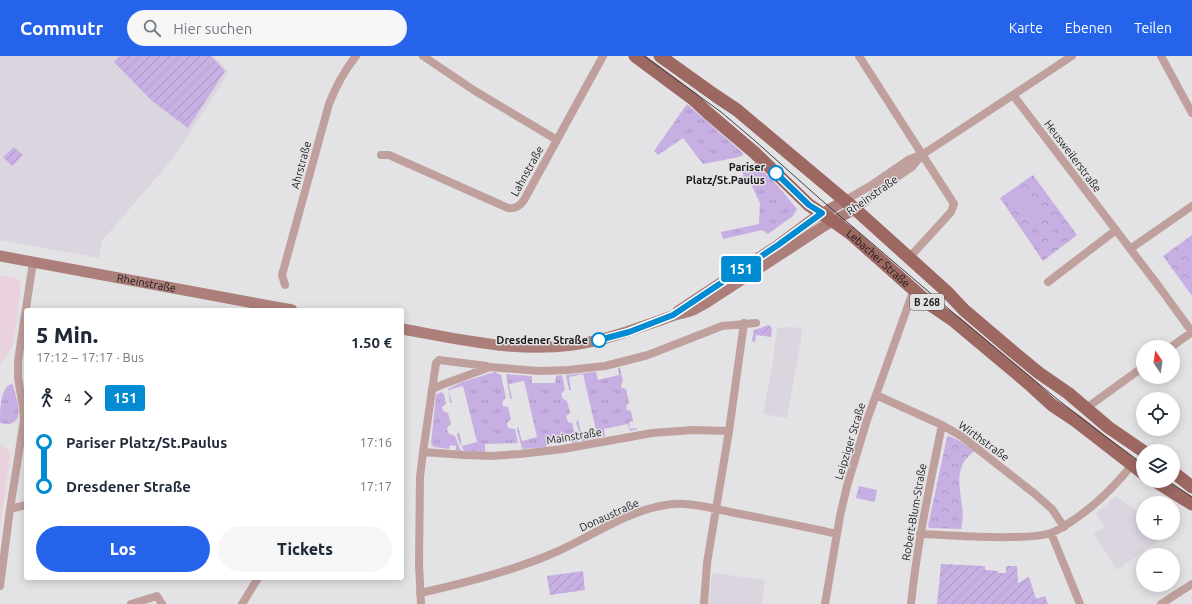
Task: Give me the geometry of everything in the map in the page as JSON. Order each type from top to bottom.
[{"type":"main road","name":"Lebacher Straße","points":[[635,56],[693,99],[755,153],[809,205],[850,234],[932,306],[954,321],[1052,405],[1076,421],[1136,468]]},
{"type":"main road","name":"Lebacher Straße","points":[[660,56],[726,103],[765,134],[855,209],[987,330],[1039,373],[1068,393],[1108,427],[1136,446]]},
{"type":"main road","name":"B 268","points":[[693,99],[715,113],[725,110],[726,103]]},
{"type":"main road","points":[[914,290],[921,268]]},
{"type":"main road","points":[[1180,477],[1192,486]]},
{"type":"main road","points":[[1166,488],[1192,504]]},
{"type":"street","name":"Ahrstraße","points":[[285,285],[282,275],[329,104],[345,69],[356,56]]},
{"type":"street","points":[[423,56],[475,91],[557,140]]},
{"type":"street","name":"Lahnstraße","points":[[381,155],[389,155],[508,208],[512,209],[520,206],[603,56]]},
{"type":"street","points":[[859,56],[953,200],[954,204],[953,209],[909,258]]},
{"type":"street","name":"Rheinstraße","points":[[673,315],[778,245],[822,213],[844,201],[908,160],[923,154],[1072,56]]},
{"type":"street","points":[[1161,56],[1192,113]]},
{"type":"street","name":"Heusweilerstraße","points":[[1013,95],[1192,332]]},
{"type":"street","name":"Rheinstraße","points":[[404,329],[512,346],[546,347],[574,345],[629,332],[673,315],[692,310],[706,303],[833,221],[866,202],[876,190],[912,167],[923,154]]},
{"type":"street","points":[[1130,249],[1192,206]]},
{"type":"street","points":[[1048,282],[1116,230]]},
{"type":"street","name":"Rheinstraße","points":[[0,256],[281,308]]},
{"type":"street","points":[[26,308],[33,262]]},
{"type":"street","name":"Leipziger Straße","points":[[825,604],[847,486],[876,395],[914,290]]},
{"type":"street","points":[[0,586],[24,420],[18,378],[18,361],[24,321]]},
{"type":"street","points":[[704,604],[707,563],[729,431],[744,323]]},
{"type":"street","points":[[420,604],[420,477],[436,363],[439,360],[490,367],[539,371],[605,366],[648,355],[722,326],[756,323]]},
{"type":"street","points":[[1180,341],[1192,332]]},
{"type":"street","points":[[432,389],[490,367]]},
{"type":"street","points":[[1085,408],[1136,372]]},
{"type":"street","name":"Wirthstraße","points":[[876,395],[942,425],[961,436],[1036,494],[1052,509],[1064,527]]},
{"type":"street","name":"Robert-Blum-Straße","points":[[911,604],[920,534],[942,425]]},
{"type":"street","name":"Mainstraße","points":[[423,452],[465,456],[491,456],[563,450],[652,433],[693,430],[729,431]]},
{"type":"street","points":[[920,534],[1004,537],[1035,536],[1051,533],[1064,527],[1092,506],[1116,484],[1132,465]]},
{"type":"street","name":"Donaustraße","points":[[420,594],[499,573],[537,560],[624,518],[653,508],[668,505],[685,504],[716,509],[837,534]]},
{"type":"street","points":[[10,509],[24,506]]},
{"type":"street","points":[[1051,533],[1080,604]]},
{"type":"street","points":[[242,604],[257,580]]},
{"type":"street","points":[[1160,604],[1192,584]]},
{"type":"street","points":[[131,604],[157,596],[162,604]]},
{"type":"shaded area","points":[[0,56],[214,56],[229,72],[174,157],[102,241],[99,258],[0,240]]},
{"type":"shaded area","points":[[0,275],[16,278],[21,283],[13,346],[0,365]]},
{"type":"shaded area","points":[[795,327],[801,329],[802,333],[787,418],[763,414],[772,369],[777,328]]},
{"type":"shaded area","points":[[0,444],[6,448],[10,458],[0,528]]},
{"type":"shaded area","points":[[1116,496],[1136,510],[1136,540],[1159,540],[1148,548],[1136,548],[1136,556],[1117,570],[1094,534],[1105,526],[1096,514]]},
{"type":"shaded area","points":[[712,573],[765,580],[762,604],[709,604]]},
{"type":"green space","points":[[120,56],[211,56],[225,71],[188,128],[152,101],[114,62]]},
{"type":"green space","points":[[687,104],[743,153],[743,155],[703,164],[683,138],[658,155],[654,151]]},
{"type":"green space","points":[[14,147],[23,155],[12,166],[3,157]]},
{"type":"green space","points":[[755,163],[777,185],[797,209],[793,216],[768,234],[762,230],[723,239],[721,232],[759,224],[760,203],[750,182],[745,183],[742,169]]},
{"type":"green space","points":[[1033,175],[1077,235],[1043,261],[1000,198]]},
{"type":"green space","points":[[1024,187],[1042,213],[1028,222],[1010,196]]},
{"type":"green space","points":[[1192,235],[1192,296],[1163,256]]},
{"type":"green space","points":[[769,325],[772,328],[771,337],[756,335],[755,342],[752,341],[754,330]]},
{"type":"green space","points":[[618,368],[620,368],[623,381],[621,384],[622,388],[626,389],[629,403],[626,406],[627,410],[631,411],[633,421],[629,422],[630,429],[638,429],[630,431],[628,424],[604,429],[605,436],[582,441],[576,422],[578,420],[581,433],[596,430],[583,374],[569,377],[571,390],[569,390],[566,375],[596,372],[598,380],[619,375]]},
{"type":"green space","points":[[495,372],[501,375],[506,398],[502,402],[503,406],[508,407],[511,419],[507,423],[508,428],[515,429],[518,443],[485,444],[485,452],[464,451],[458,439],[457,434],[459,432],[462,446],[477,442],[463,386],[448,390],[460,383],[491,373]]},
{"type":"green space","points":[[506,374],[532,376],[532,383],[555,383],[556,376],[562,375],[565,390],[561,394],[563,399],[567,401],[570,413],[566,416],[568,422],[572,423],[575,433],[571,433],[572,441],[576,441],[576,439],[578,439],[577,442],[572,443],[571,436],[546,440],[546,447],[522,449],[517,429],[518,427],[522,441],[537,437],[524,381],[509,384],[512,399],[510,398]]},
{"type":"green space","points":[[11,384],[13,385],[17,400],[19,411],[18,416],[16,420],[10,424],[0,423],[3,395],[7,386]]},
{"type":"green space","points":[[448,391],[452,403],[450,403]]},
{"type":"green space","points":[[441,392],[444,394],[446,404],[442,407],[443,411],[448,413],[451,424],[447,428],[448,433],[455,436],[461,451],[456,450],[456,446],[450,445],[449,449],[434,447],[431,444],[436,395]]},
{"type":"green space","points":[[949,436],[958,440],[974,451],[964,462],[960,473],[959,481],[963,513],[961,529],[929,528],[928,526],[947,437]]},
{"type":"green space","points":[[859,486],[877,490],[875,502],[856,498]]},
{"type":"green space","points":[[941,564],[985,566],[985,570],[998,571],[998,573],[1006,573],[1006,566],[1017,566],[1018,583],[1029,577],[1036,599],[1045,596],[1048,604],[937,604]]},
{"type":"green space","points":[[583,571],[585,590],[550,595],[547,576]]},
{"type":"tram line","points":[[644,56],[721,112],[957,316],[1057,399],[1136,459]]},
{"type":"tram line","points":[[1178,488],[1192,497]]},
{"type":"bus line","name":"151","points":[[599,340],[629,332],[673,315],[778,245],[822,213],[809,205],[776,173]]},
{"type":"place","name":"Pariser Platz/St.Paulus","points":[[776,173]]},
{"type":"place","name":"Dresdener Straße","points":[[599,340]]}]
